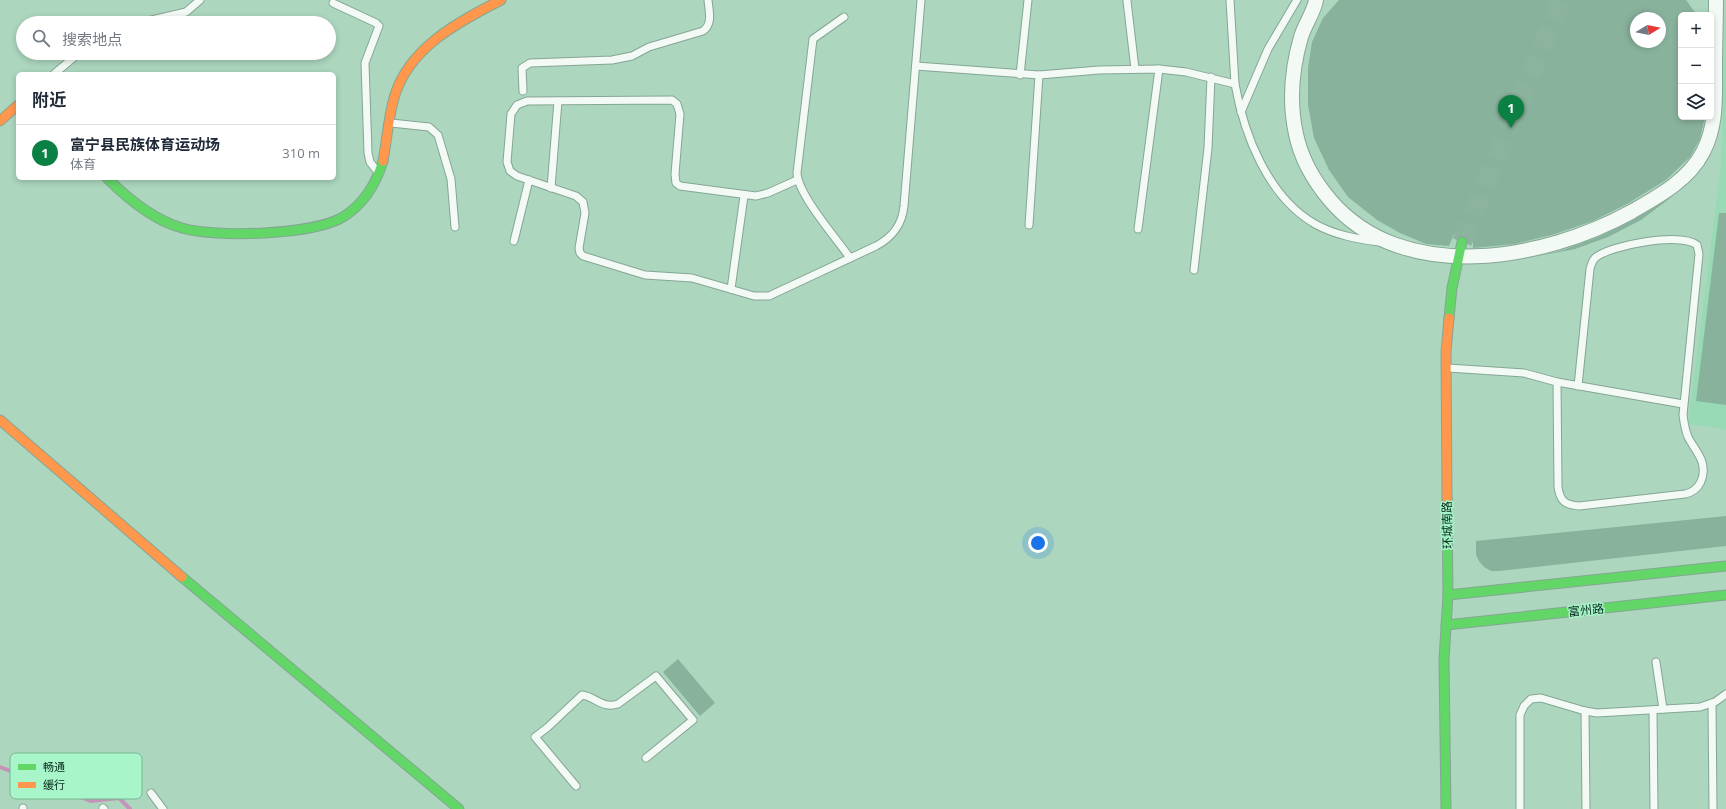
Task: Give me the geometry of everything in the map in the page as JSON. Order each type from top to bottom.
[{"type":"main road","points":[[109,180],[140,206],[168,223],[193,231],[233,233],[284,230],[318,226],[334,221],[347,214],[364,200],[373,187],[380,173],[386,152],[389,122],[396,91],[402,77],[418,54],[446,33],[501,0]]},
{"type":"main road","points":[[0,121],[16,107]]},
{"type":"main road","name":"环城南路","points":[[1446,809],[1444,660],[1448,595],[1446,368],[1450,304],[1458,256],[1462,242]]},
{"type":"main road","points":[[0,420],[243,629],[459,809]]},
{"type":"main road","points":[[1448,595],[1726,566]]},
{"type":"main road","name":"富州路","points":[[1446,625],[1726,595]]},
{"type":"street","points":[[1316,0],[1297,52],[1292,85],[1293,119],[1300,151],[1314,180],[1334,205],[1359,227],[1374,236],[1390,243],[1424,252],[1458,256],[1507,253],[1531,249],[1578,235],[1601,226],[1646,203],[1688,174],[1703,153],[1712,128],[1714,107],[1716,0]]},
{"type":"lane","points":[[169,16],[192,9],[200,0]]},
{"type":"lane","points":[[523,90],[522,68],[530,63],[612,60],[632,56],[649,47],[703,31],[708,28],[710,23],[708,0]]},
{"type":"lane","points":[[797,180],[763,195],[744,196],[684,187],[676,184],[675,174],[680,108],[672,100],[527,101],[522,102],[513,108],[511,114],[508,166],[513,175],[576,196],[583,202],[585,213],[578,248],[583,256],[644,275],[692,278],[754,296],[769,296],[887,239],[896,230],[902,219],[921,0]]},
{"type":"lane","points":[[1020,75],[1028,0]]},
{"type":"lane","points":[[1230,0],[1235,84],[1241,112],[1254,147],[1270,177],[1282,194],[1301,214],[1315,224],[1344,236],[1390,243]]},
{"type":"lane","points":[[1241,112],[1268,49],[1297,0]]},
{"type":"lane","points":[[1127,1],[1135,69]]},
{"type":"lane","points":[[333,3],[376,23],[379,26],[367,56],[364,71],[368,154],[370,162],[380,173]]},
{"type":"lane","points":[[844,17],[813,39],[797,166],[797,180],[803,192],[850,258]]},
{"type":"lane","points":[[56,72],[71,60]]},
{"type":"lane","points":[[916,66],[1020,75],[1159,69],[1211,77],[1235,84]]},
{"type":"lane","points":[[1138,230],[1159,69]]},
{"type":"lane","points":[[1029,225],[1039,75]]},
{"type":"lane","points":[[1194,270],[1208,148],[1211,77]]},
{"type":"lane","points":[[551,188],[558,101]]},
{"type":"lane","points":[[389,122],[430,127],[438,135],[451,179],[455,227]]},
{"type":"lane","points":[[514,241],[528,180]]},
{"type":"lane","points":[[731,289],[744,196]]},
{"type":"lane","points":[[1557,382],[1558,487],[1559,495],[1563,502],[1571,505],[1685,494],[1695,491],[1701,481],[1703,468],[1700,456],[1684,426],[1683,404],[1699,254],[1697,245],[1690,241],[1650,240],[1602,254],[1594,259],[1590,269],[1578,386]]},
{"type":"lane","points":[[1446,368],[1524,373],[1557,382],[1683,404]]},
{"type":"lane","points":[[1656,662],[1663,709]]},
{"type":"lane","points":[[576,786],[535,737],[548,727],[582,695],[590,696],[603,705],[611,707],[618,704],[656,676],[693,720],[646,758]]},
{"type":"lane","points":[[1520,809],[1520,715],[1524,706],[1531,699],[1541,698],[1585,711],[1604,713],[1700,707],[1712,703],[1726,694]]},
{"type":"lane","points":[[1712,703],[1713,809]]},
{"type":"lane","points":[[1653,710],[1654,809]]},
{"type":"lane","points":[[1585,711],[1586,809]]},
{"type":"lane","points":[[151,794],[163,809]]},
{"type":"shaded area","points":[[1726,0],[1726,429],[1688,424],[1721,166]]},
{"type":"building","points":[[1339,0],[1686,0],[1695,12],[1678,12],[1678,120],[1704,120],[1700,139],[1690,157],[1666,180],[1627,204],[1593,221],[1555,234],[1515,244],[1473,248],[1473,238],[1469,233],[1464,231],[1454,234],[1449,246],[1426,244],[1400,233],[1377,220],[1348,197],[1329,170],[1314,138],[1308,105],[1308,68],[1312,42],[1323,18]]},
{"type":"building","points":[[1673,196],[1641,220],[1608,237],[1575,249],[1534,257],[1560,251],[1600,236],[1635,219]]},
{"type":"building","points":[[1719,213],[1726,213],[1726,405],[1696,401]]},
{"type":"building","points":[[1726,516],[1726,546],[1499,571],[1491,571],[1484,567],[1476,555],[1476,541]]},
{"type":"building","points":[[678,659],[715,703],[700,716],[663,672]]},
{"type":"waterway","points":[[0,767],[10,771]]},
{"type":"waterway","points":[[86,799],[91,801],[110,799]]},
{"type":"waterway","points":[[120,799],[130,809]]},
{"type":"tunnel","points":[[1462,242],[1561,0]]},
{"type":"traffic: fast","points":[[109,180],[124,194],[151,214],[161,220],[182,228],[217,233],[264,233],[310,228],[329,223],[343,217],[363,200],[377,178],[383,161]]},
{"type":"traffic: fast","points":[[1449,318],[1452,288],[1462,242]]},
{"type":"traffic: fast","points":[[1446,809],[1444,660],[1448,595],[1447,499]]},
{"type":"traffic: fast","points":[[1448,595],[1726,566]]},
{"type":"traffic: fast","points":[[182,577],[459,809]]},
{"type":"traffic: fast","points":[[1446,625],[1726,595]]},
{"type":"traffic: slow","points":[[383,161],[394,98],[401,80],[411,65],[437,38],[452,27],[501,0]]},
{"type":"traffic: slow","points":[[0,121],[16,107]]},
{"type":"traffic: slow","points":[[1447,499],[1446,352],[1449,318]]},
{"type":"traffic: slow","points":[[0,420],[182,577]]},
{"type":"place","name":"富宁县民族体育运动场","points":[[1511,128]]}]
